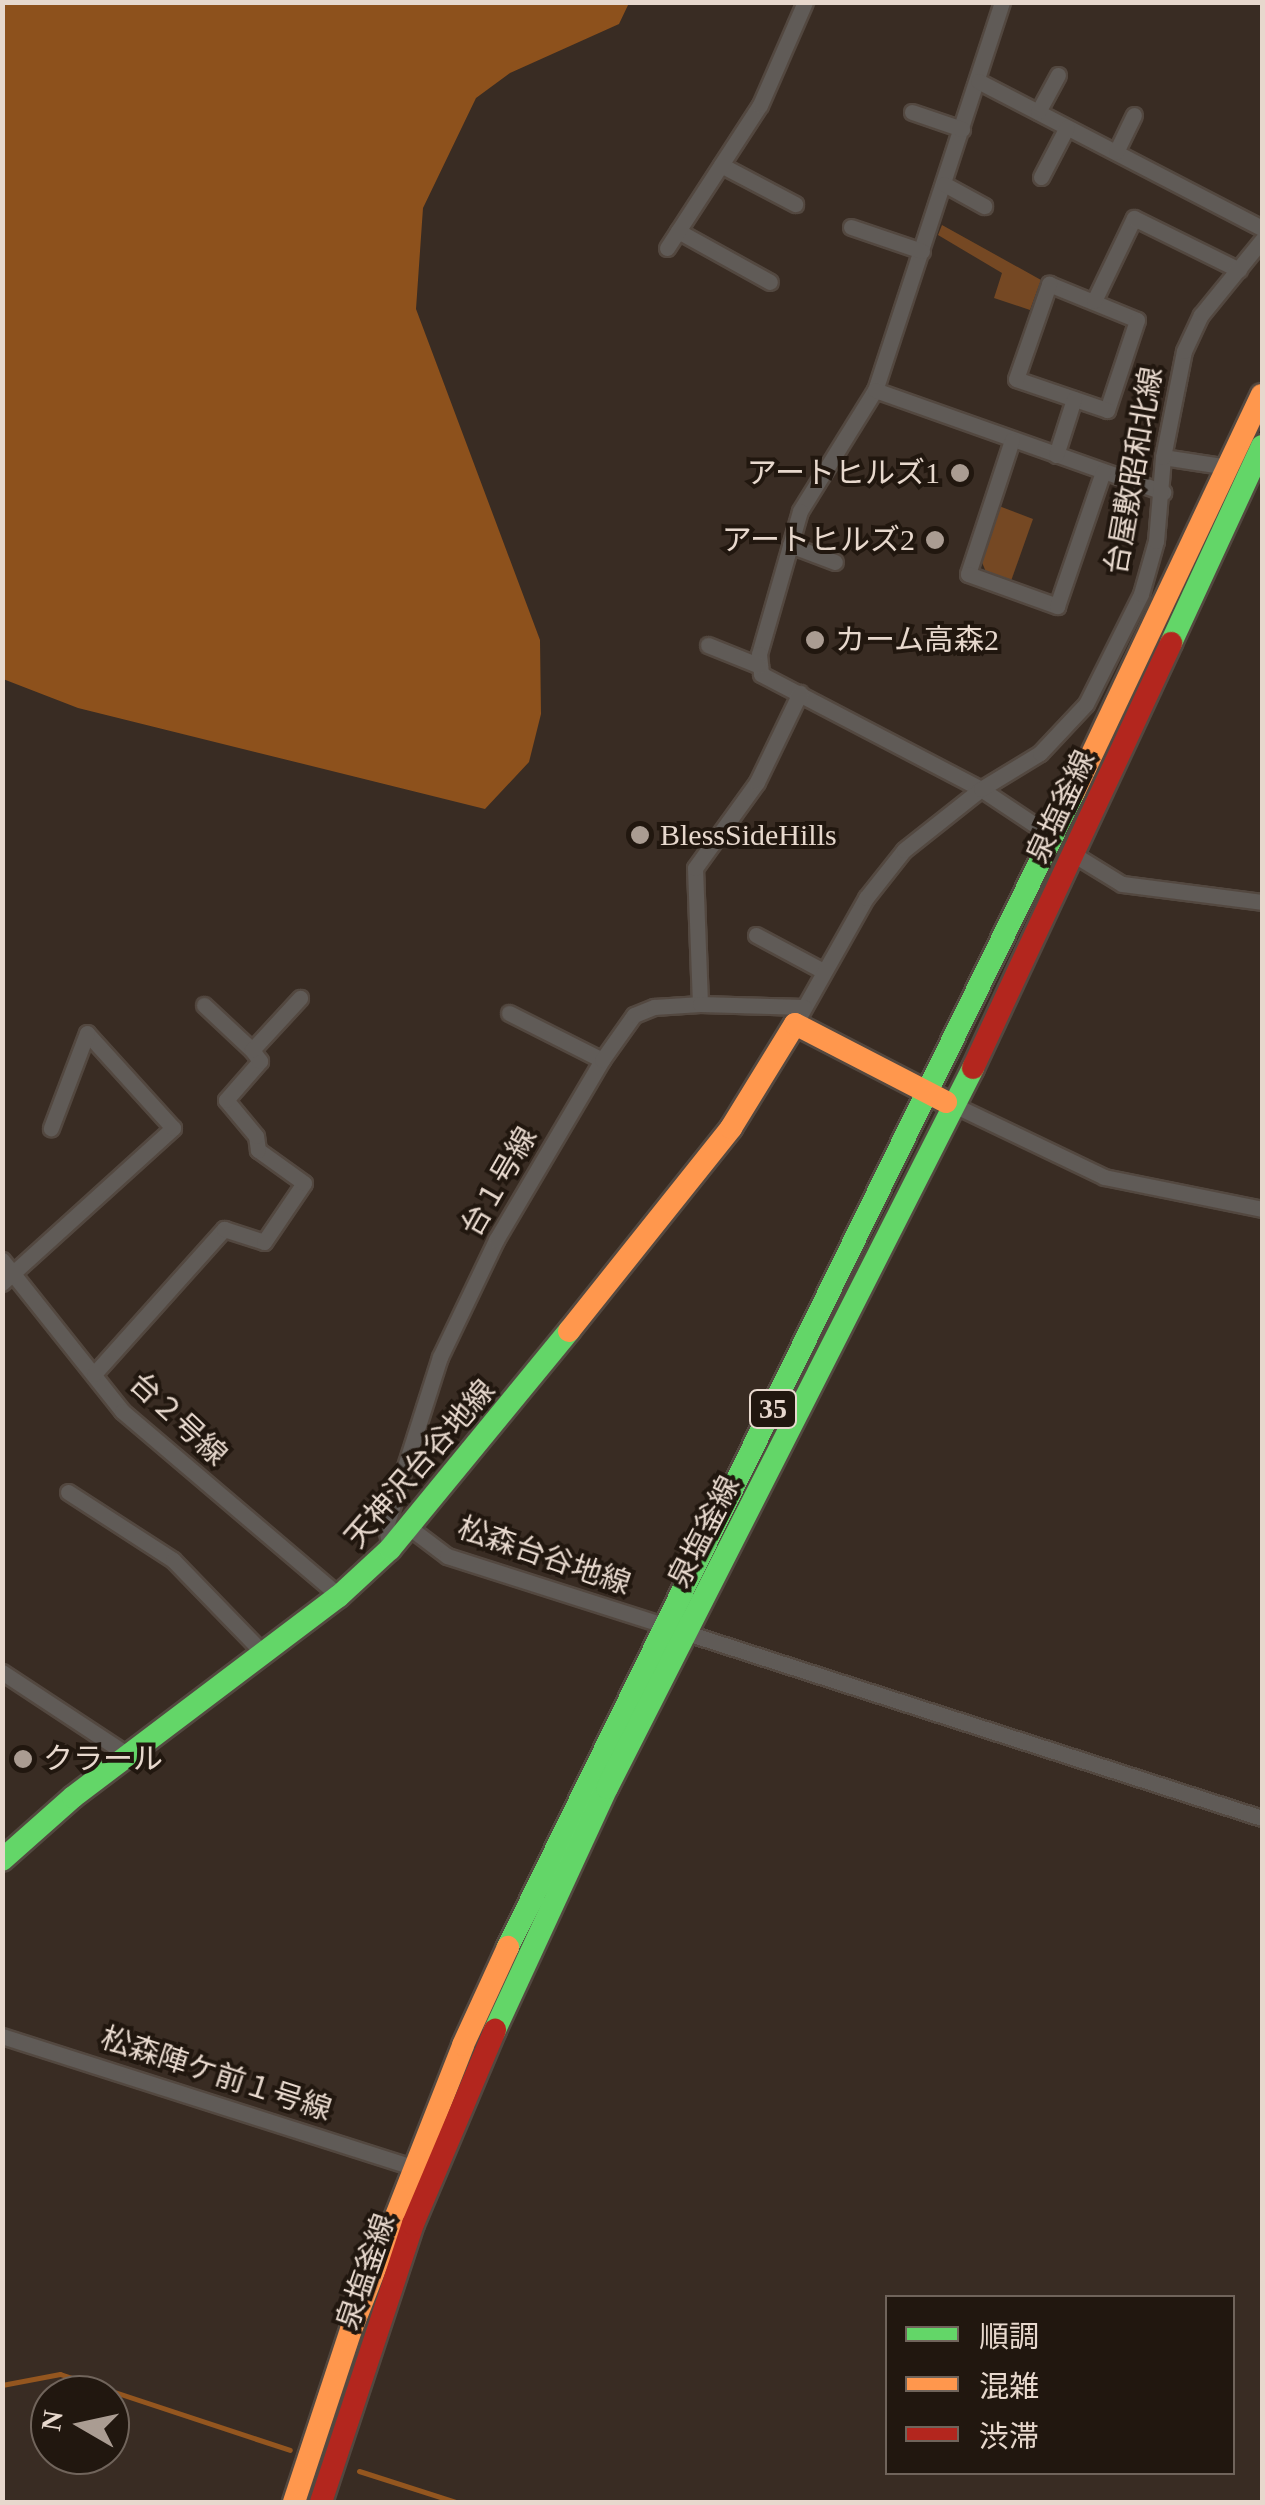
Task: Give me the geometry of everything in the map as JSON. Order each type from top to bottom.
[{"type":"main road","name":"泉塩釜線","points":[[321,2502],[402,2256],[469,2087],[676,1630],[1262,395]]},
{"type":"main road","name":"泉塩釜線","points":[[294,2502],[413,2166],[564,1826],[676,1630],[956,1106],[1262,446]]},
{"type":"main road","points":[[799,1015],[956,1106]]},
{"type":"main road","name":"天神沢台谷地線","points":[[2,1860],[128,1755],[338,1596],[390,1550],[689,1184],[731,1128],[799,1015]]},
{"type":"street","points":[[667,248],[760,105],[805,2]]},
{"type":"street","points":[[1002,2],[876,390],[800,511],[759,654],[761,674],[981,789],[1053,837]]},
{"type":"street","points":[[1038,112],[1058,75]]},
{"type":"street","points":[[978,81],[1262,228]]},
{"type":"street","points":[[912,112],[962,128]]},
{"type":"street","points":[[1116,152],[1134,115]]},
{"type":"street","points":[[1041,177],[1067,127]]},
{"type":"street","points":[[721,165],[795,204]]},
{"type":"street","points":[[944,184],[984,206]]},
{"type":"street","points":[[1094,301],[1134,218],[1239,270]]},
{"type":"street","points":[[851,227],[922,250]]},
{"type":"street","points":[[678,231],[770,282]]},
{"type":"street","name":"台屋敷昭和北線","points":[[799,1015],[866,898],[904,850],[981,789],[1040,754],[1086,704],[1141,594],[1156,541],[1163,457],[1184,351],[1201,315],[1262,240]]},
{"type":"street","points":[[1049,284],[1094,301],[1137,320],[1107,410],[1016,378],[1049,284]]},
{"type":"street","points":[[876,390],[1162,492]]},
{"type":"street","points":[[1056,456],[1074,399]]},
{"type":"street","points":[[1012,440],[968,574],[1057,606],[1103,472]]},
{"type":"street","points":[[1163,457],[1228,467]]},
{"type":"street","points":[[790,545],[835,562]]},
{"type":"street","points":[[708,645],[760,666]]},
{"type":"street","points":[[700,1004],[693,894],[696,868],[756,782],[800,693]]},
{"type":"street","points":[[1073,854],[1122,884],[1262,902]]},
{"type":"street","points":[[756,935],[823,970]]},
{"type":"street","points":[[252,1050],[300,998]]},
{"type":"street","name":"台１号線","points":[[390,1550],[386,1526],[440,1358],[496,1240],[602,1060],[634,1015],[654,1006],[700,1004],[799,1015]]},
{"type":"street","points":[[94,1374],[224,1229],[264,1242],[304,1183],[258,1150],[256,1136],[226,1100],[260,1061],[204,1005]]},
{"type":"street","points":[[510,1013],[602,1060]]},
{"type":"street","points":[[8,1279],[174,1128],[87,1033],[51,1128]]},
{"type":"street","points":[[956,1106],[1104,1177],[1262,1209]]},
{"type":"street","name":"台２号線","points":[[2,1260],[8,1279],[122,1411],[338,1596]]},
{"type":"street","points":[[68,1492],[173,1560],[263,1653]]},
{"type":"street","name":"松森台谷地線","points":[[410,1528],[446,1556],[1262,1818]]},
{"type":"street","points":[[2,1672],[128,1755]]},
{"type":"street","name":"松森陣ケ前１号線","points":[[2,2036],[413,2166]]},
{"type":"shaded area","points":[[2,3],[629,3],[619,24],[510,73],[476,98],[423,208],[416,309],[540,640],[541,714],[529,762],[485,809],[78,708],[3,679]]},
{"type":"shaded area","points":[[942,225],[1041,280],[1030,310],[994,298],[1002,273],[938,235]]},
{"type":"shaded area","points":[[999,506],[1033,519],[1011,581],[986,572],[981,560]]},
{"type":"waterway","points":[[2,2385],[60,2374],[290,2450]]},
{"type":"waterway","points":[[359,2471],[456,2502]]},
{"type":"traffic: fast","points":[[1171,643],[1262,446]]},
{"type":"traffic: fast","points":[[508,1947],[1074,792]]},
{"type":"traffic: fast","points":[[495,2030],[607,1788],[973,1068]]},
{"type":"traffic: fast","points":[[2,1860],[73,1797],[339,1596],[390,1549],[569,1331]]},
{"type":"traffic: slow","points":[[1074,792],[1262,395]]},
{"type":"traffic: slow","points":[[569,1331],[731,1128],[795,1024],[946,1102]]},
{"type":"traffic: slow","points":[[294,2502],[351,2330],[463,2045],[508,1947]]},
{"type":"traffic: jam","points":[[973,1068],[1171,643]]},
{"type":"traffic: jam","points":[[321,2502],[413,2224],[495,2030]]},
{"type":"place","name":"アートヒルズ1","points":[[960,473]]},
{"type":"place","name":"アートヒルズ2","points":[[935,540]]},
{"type":"place","name":"カーム高森2","points":[[815,640]]},
{"type":"place","name":"BlessSideHills","points":[[640,835]]},
{"type":"place","name":"クラール","points":[[23,1759]]}]
